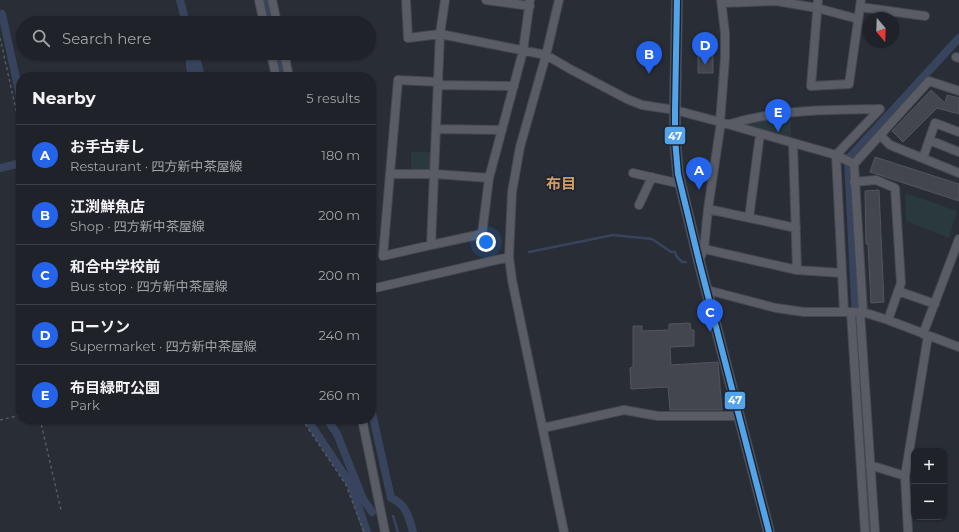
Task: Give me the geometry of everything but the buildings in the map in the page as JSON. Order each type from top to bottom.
[{"type":"main road","points":[[677,0],[674,110],[678,174],[738,416],[769,532]]},
{"type":"street","points":[[259,0],[262,16]]},
{"type":"street","points":[[272,0],[275,16]]},
{"type":"street","points":[[406,0],[408,38],[440,34],[546,55],[570,69],[642,105],[674,110],[730,124],[836,155],[850,162]]},
{"type":"street","points":[[431,245],[440,34],[445,0]]},
{"type":"street","points":[[488,0],[530,3],[523,51],[514,86],[489,178],[482,234],[383,256],[398,80],[514,86]]},
{"type":"street","points":[[559,0],[546,55],[520,147],[512,192],[509,257],[512,280],[564,532]]},
{"type":"street","points":[[699,261],[704,249],[708,209],[721,122],[725,58],[722,2],[776,1],[818,4],[858,19]]},
{"type":"street","points":[[818,4],[811,86],[849,84],[860,3],[925,16]]},
{"type":"street","points":[[272,60],[275,72]]},
{"type":"street","points":[[285,60],[288,72]]},
{"type":"street","points":[[850,162],[880,135],[929,81],[959,91]]},
{"type":"street","points":[[730,124],[752,117],[809,110],[880,109],[836,155],[842,273],[855,312],[875,532]]},
{"type":"street","points":[[923,158],[935,123],[959,132]]},
{"type":"street","points":[[436,129],[502,130]]},
{"type":"street","points":[[749,218],[760,134]]},
{"type":"street","points":[[880,135],[890,145],[959,173]]},
{"type":"street","points":[[929,140],[959,152]]},
{"type":"street","points":[[793,143],[797,270]]},
{"type":"street","points":[[850,162],[854,182],[855,312],[865,532]]},
{"type":"street","points":[[632,173],[681,184]]},
{"type":"street","points":[[390,174],[435,174],[489,178]]},
{"type":"street","points":[[640,205],[652,177]]},
{"type":"street","points":[[854,182],[876,180],[895,188],[901,283],[888,320]]},
{"type":"street","points":[[708,209],[796,228]]},
{"type":"street","points":[[908,532],[905,476],[926,335],[935,304],[959,239]]},
{"type":"street","points":[[704,249],[797,270],[842,273]]},
{"type":"street","points":[[376,288],[509,257]]},
{"type":"street","points":[[706,290],[776,308],[804,312],[855,312],[888,320],[959,348]]},
{"type":"street","points":[[898,291],[935,304]]},
{"type":"street","points":[[543,428],[624,410],[658,416],[738,416]]},
{"type":"street","points":[[363,424],[385,532]]},
{"type":"street","points":[[870,465],[905,476]]},
{"type":"path","points":[[0,38],[16,110]]},
{"type":"path","points":[[0,420],[16,416]]},
{"type":"path","points":[[41,424],[61,510]]},
{"type":"path","points":[[305,424],[346,484],[364,532]]},
{"type":"shaded area","points":[[791,118],[791,140],[737,124],[753,119]]},
{"type":"shaded area","points":[[411,152],[433,152],[432,171],[411,171]]},
{"type":"shaded area","points":[[905,193],[957,211],[949,238],[906,221]]},
{"type":"waterway","points":[[180,0],[184,16]]},
{"type":"waterway","points":[[265,0],[268,16]]},
{"type":"waterway","points":[[0,15],[2,14],[16,78]]},
{"type":"waterway","points":[[870,532],[856,321],[848,159],[959,38]]},
{"type":"waterway","points":[[190,60],[192,72]]},
{"type":"waterway","points":[[197,60],[200,72]]},
{"type":"waterway","points":[[277,60],[280,72]]},
{"type":"waterway","points":[[0,168],[16,164]]},
{"type":"waterway","points":[[529,252],[613,235],[652,239],[671,252],[675,252],[677,257],[682,262],[686,262]]},
{"type":"waterway","points":[[310,424],[351,485],[367,532]]},
{"type":"waterway","points":[[330,424],[337,434],[363,499],[372,512]]},
{"type":"waterway","points":[[375,424],[391,498],[403,507],[408,516],[413,532]]},
{"type":"waterway","points":[[393,516],[398,532]]},
{"type":"transit line","name":"47","points":[[677,0],[675,139],[678,174],[769,532]]},
{"type":"place","name":"ローソン","points":[[705,65]]},
{"type":"place","name":"江渕鮮魚店","points":[[649,74]]},
{"type":"place","name":"布目緑町公園","points":[[778,132]]},
{"type":"place","name":"お手古寿し","points":[[699,190]]},
{"type":"place","name":"和合中学校前","points":[[710,332]]},
{"type":"district","name":"布目","points":[[561,183]]}]
